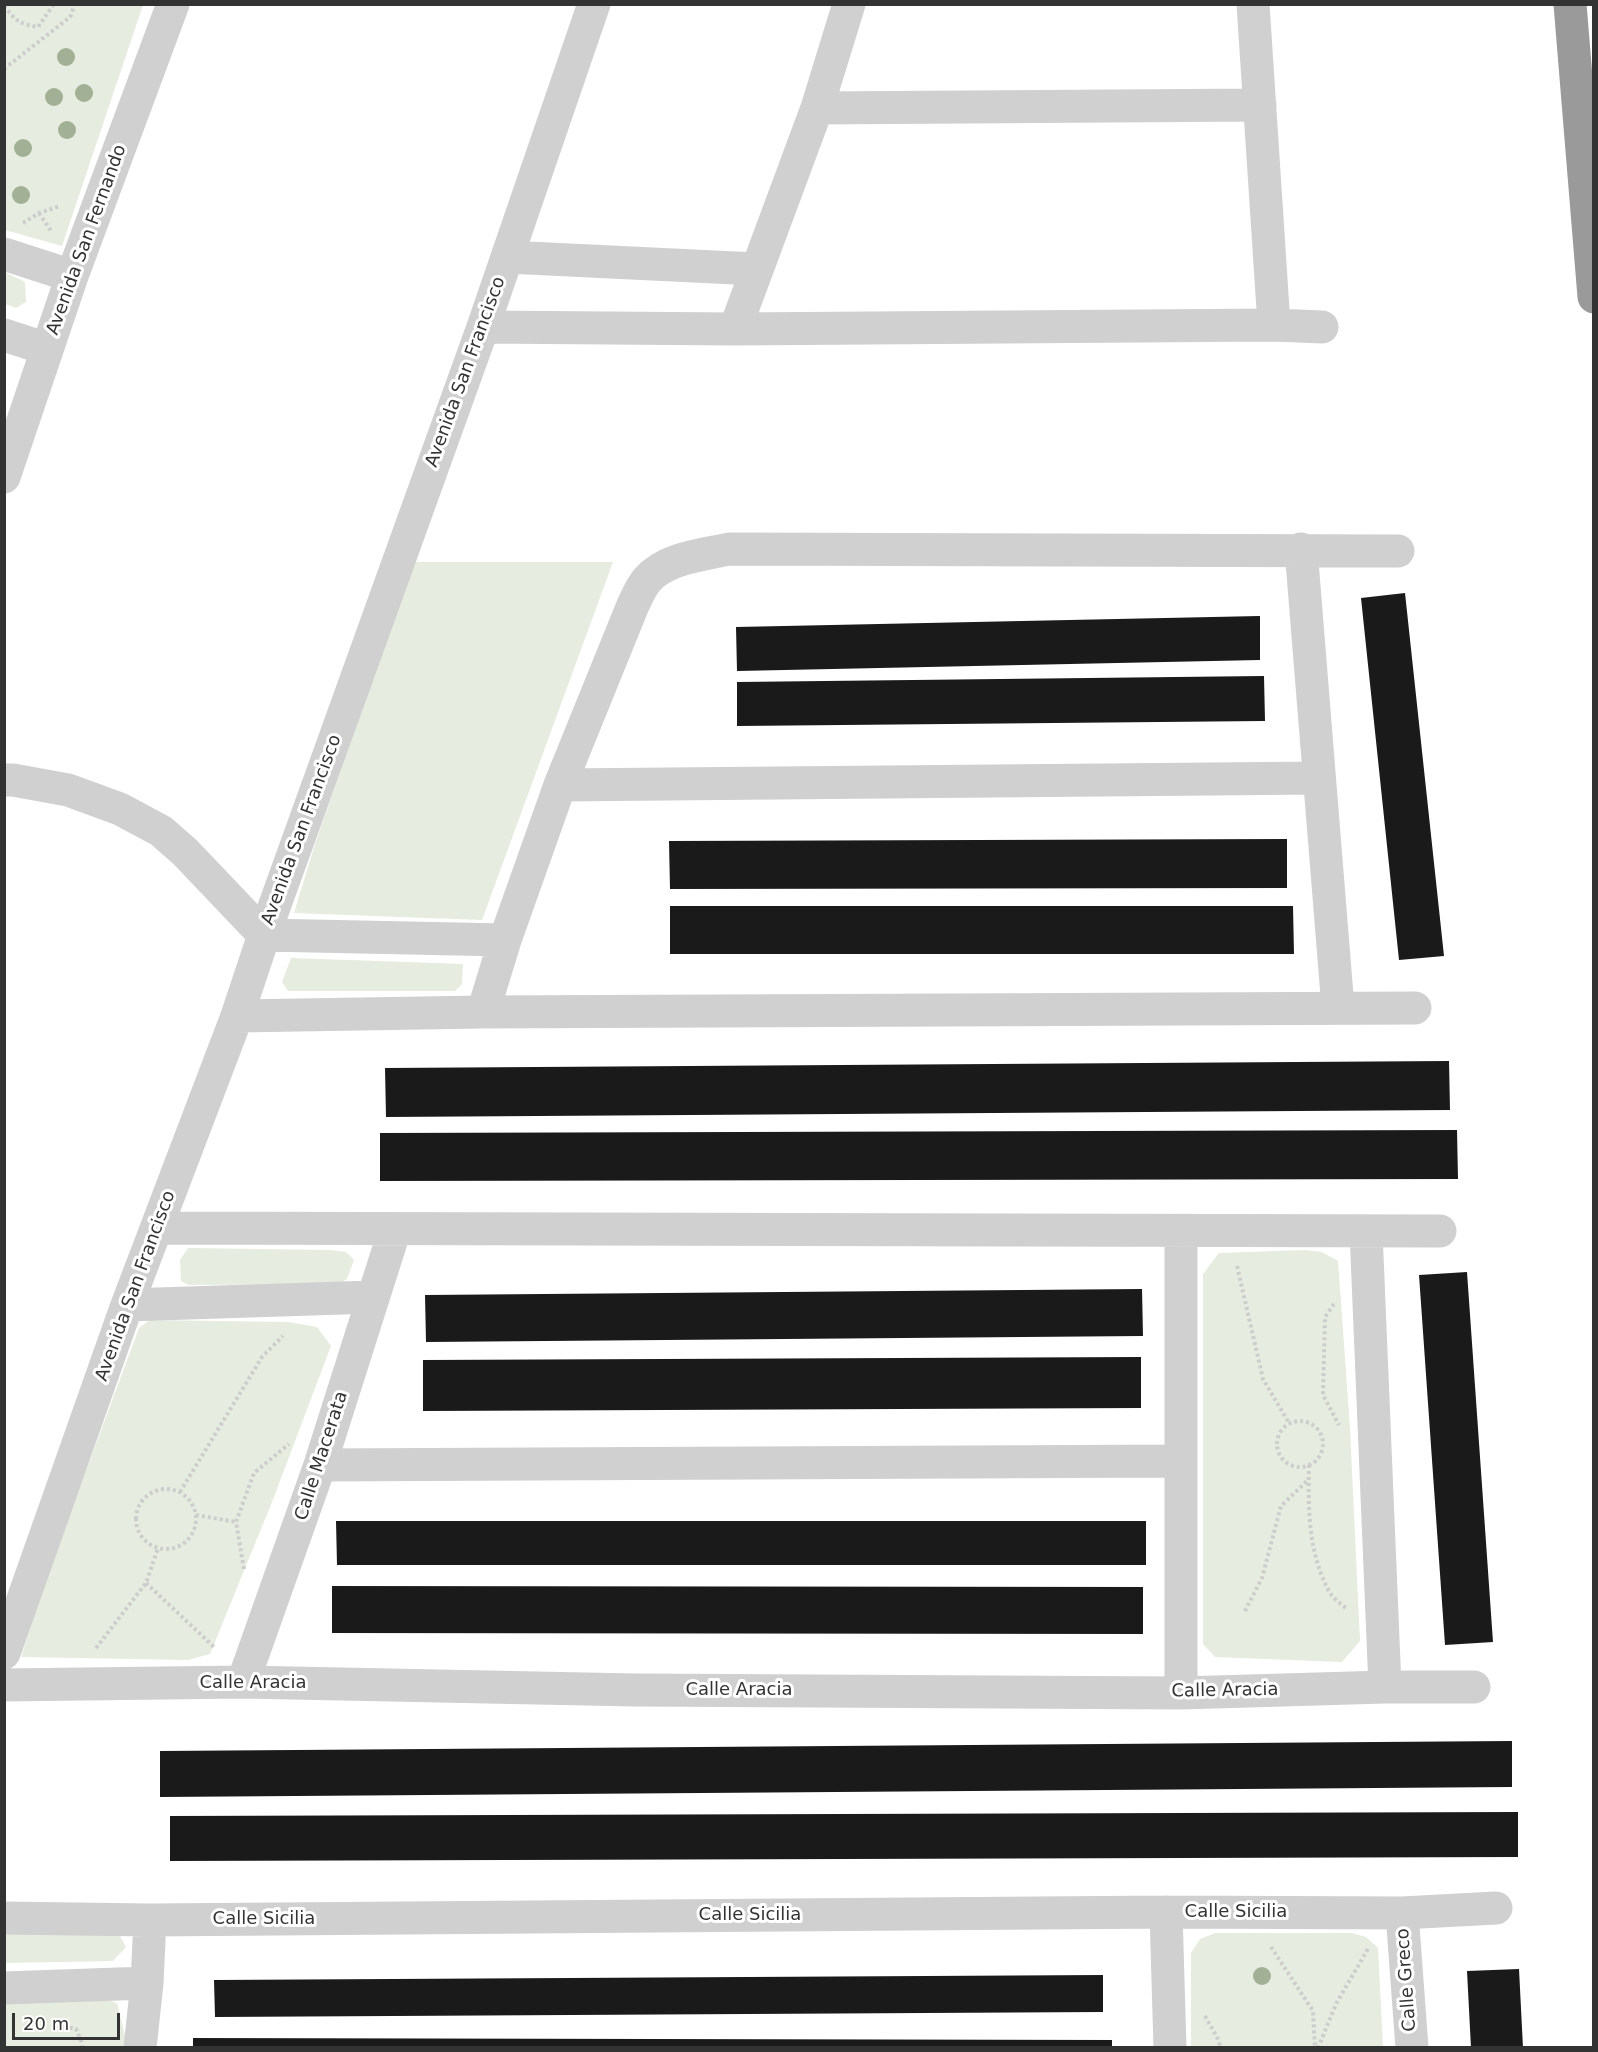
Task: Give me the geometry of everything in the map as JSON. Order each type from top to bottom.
[{"type":"highway","points":[[1570,4],[1593,297]]},
{"type":"street","name":"Avenida San Fernando","points":[[4,477],[72,276],[173,4]]},
{"type":"street","name":"Avenida San Francisco","points":[[4,1653],[127,1305],[237,1016],[264,935],[483,327],[594,4]]},
{"type":"street","points":[[735,329],[817,108],[849,4]]},
{"type":"street","points":[[1253,4],[1274,325]]},
{"type":"street","points":[[817,108],[1260,105]]},
{"type":"street","points":[[10,241],[72,276]]},
{"type":"street","points":[[507,257],[756,269]]},
{"type":"street","points":[[483,327],[735,329],[1274,325],[1322,327]]},
{"type":"street","points":[[4,335],[47,349]]},
{"type":"street","points":[[483,1012],[505,940],[560,785],[633,605],[646,580],[663,568],[682,559],[729,549],[1398,551]]},
{"type":"street","points":[[1301,549],[1338,1008]]},
{"type":"street","points":[[560,785],[1319,778]]},
{"type":"street","points":[[4,780],[68,790],[120,810],[161,831],[185,852],[264,935],[505,940]]},
{"type":"street","points":[[237,1016],[483,1012],[1415,1008]]},
{"type":"street","points":[[157,1228],[1440,1231]]},
{"type":"street","name":"Calle Macerata","points":[[243,1682],[320,1465],[395,1229]]},
{"type":"street","points":[[1181,1231],[1181,1693]]},
{"type":"street","points":[[1366,1231],[1385,1687]]},
{"type":"street","points":[[127,1305],[373,1297]]},
{"type":"street","points":[[320,1465],[1181,1461]]},
{"type":"street","name":"Calle Aracia","points":[[4,1685],[243,1682],[635,1690],[1181,1693],[1385,1687],[1474,1687]]},
{"type":"street","name":"Calle Sicilia","points":[[4,1918],[150,1920],[1166,1912],[1402,1913],[1496,1908]]},
{"type":"street","points":[[1166,1912],[1170,2048]]},
{"type":"street","name":"Calle Greco","points":[[1402,1913],[1412,2048]]},
{"type":"street","points":[[140,2048],[147,1983],[150,1920]]},
{"type":"street","points":[[4,1988],[147,1983]]},
{"type":"path","points":[[4,6],[15,20],[38,27],[54,4]]},
{"type":"path","points":[[4,69],[70,17],[75,4]]},
{"type":"path","points":[[10,241],[39,213],[68,204]]},
{"type":"path","points":[[1237,1263],[1263,1379],[1289,1423]]},
{"type":"path","points":[[1336,1301],[1325,1317],[1323,1395],[1335,1421],[1342,1430]]},
{"type":"path","points":[[180,1492],[261,1358],[289,1330]]},
{"type":"path","points":[[1296,1421],[1311,1424],[1321,1434],[1320,1456],[1309,1465],[1293,1466],[1280,1457],[1276,1442],[1283,1428],[1289,1423],[1296,1421]]},
{"type":"path","points":[[248,1560],[244,1570],[236,1522],[254,1473],[296,1438],[292,1448]]},
{"type":"path","points":[[1309,1465],[1308,1512],[1316,1560],[1331,1595],[1352,1614]]},
{"type":"path","points":[[1245,1611],[1262,1578],[1281,1506],[1308,1480]]},
{"type":"path","points":[[171,1489],[188,1498],[194,1506],[196,1515],[192,1534],[185,1542],[177,1547],[158,1548],[149,1543],[138,1527],[136,1517],[143,1499],[151,1493],[171,1489]]},
{"type":"path","points":[[196,1515],[236,1522]]},
{"type":"path","points":[[95,1649],[146,1583],[158,1548]]},
{"type":"path","points":[[146,1583],[214,1647]]},
{"type":"path","points":[[210,1654],[219,1636]]},
{"type":"path","points":[[1316,2048],[1336,2004],[1371,1942]]},
{"type":"path","points":[[1268,1943],[1313,2011],[1316,2048]]},
{"type":"shaded area","points":[[4,5],[143,5],[62,246],[5,230]]},
{"type":"shaded area","points":[[5,272],[25,282],[26,302],[16,308],[5,304]]},
{"type":"shaded area","points":[[414,562],[613,562],[482,920],[294,913],[315,844]]},
{"type":"shaded area","points":[[291,958],[463,964],[462,984],[455,991],[288,991],[282,982]]},
{"type":"shaded area","points":[[188,1248],[331,1250],[346,1252],[354,1260],[347,1279],[339,1284],[189,1285],[181,1281],[180,1260]]},
{"type":"shaded area","points":[[1305,1250],[1322,1252],[1338,1261],[1350,1428],[1360,1641],[1342,1662],[1215,1657],[1203,1644],[1203,1274],[1219,1253]]},
{"type":"shaded area","points":[[150,1320],[288,1322],[317,1327],[331,1346],[272,1502],[210,1654],[188,1660],[21,1657],[47,1576],[139,1328]]},
{"type":"shaded area","points":[[5,1929],[119,1934],[126,1947],[113,1961],[5,1963]]},
{"type":"shaded area","points":[[1215,1933],[1352,1933],[1366,1937],[1378,1948],[1383,2047],[1191,2047],[1191,1953],[1200,1939]]},
{"type":"shaded area","points":[[99,1997],[117,2003],[125,2036],[124,2047],[5,2048],[5,1998]]},
{"type":"building","points":[[1405,593],[1444,956],[1399,960],[1361,598]]},
{"type":"building","points":[[1260,616],[1260,660],[737,671],[736,627]]},
{"type":"building","points":[[1264,676],[1265,721],[737,726],[737,682]]},
{"type":"building","points":[[1287,839],[1287,888],[670,889],[669,841]]},
{"type":"building","points":[[670,906],[1293,906],[1294,954],[670,954]]},
{"type":"building","points":[[1449,1061],[1450,1110],[386,1117],[385,1068]]},
{"type":"building","points":[[1457,1130],[1458,1179],[380,1181],[380,1133]]},
{"type":"building","points":[[1467,1272],[1493,1642],[1445,1645],[1419,1275]]},
{"type":"building","points":[[1142,1289],[1143,1336],[426,1342],[425,1295]]},
{"type":"building","points":[[1141,1357],[1141,1408],[423,1411],[423,1360]]},
{"type":"building","points":[[336,1521],[1146,1521],[1146,1565],[337,1565]]},
{"type":"building","points":[[332,1586],[1143,1587],[1143,1634],[332,1633]]},
{"type":"building","points":[[1512,1741],[1512,1787],[160,1797],[160,1751]]},
{"type":"building","points":[[1518,1812],[1518,1857],[170,1861],[170,1816]]},
{"type":"building","points":[[1519,1969],[1523,2048],[1471,2048],[1467,1971]]},
{"type":"building","points":[[1103,1975],[1103,2012],[215,2017],[214,1980]]},
{"type":"building","points":[[193,2038],[1112,2040],[1112,2048],[193,2048]]}]
